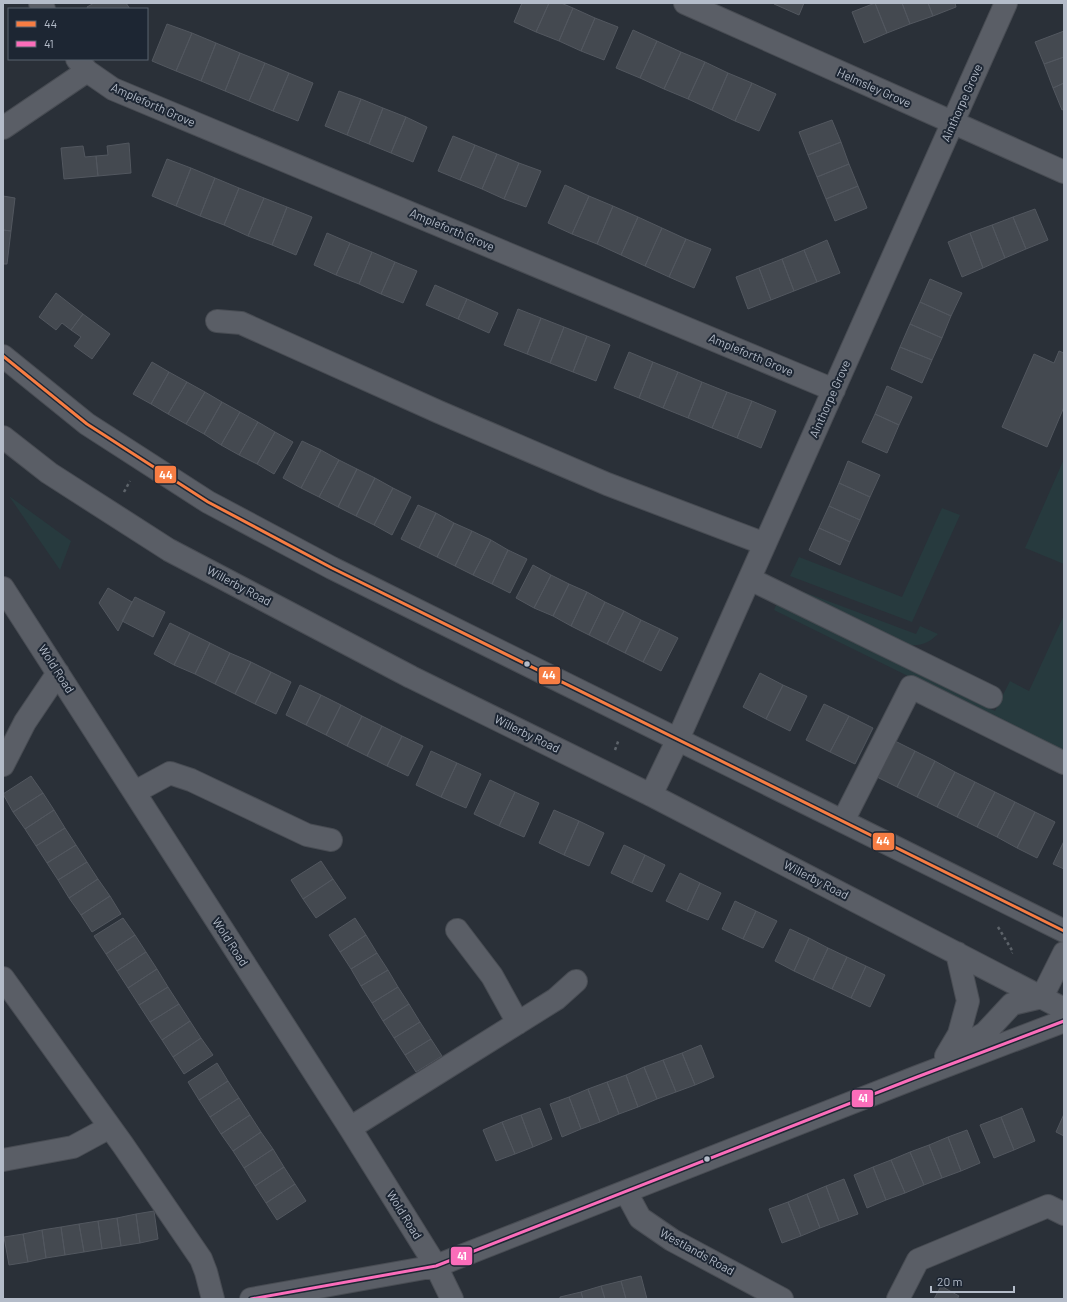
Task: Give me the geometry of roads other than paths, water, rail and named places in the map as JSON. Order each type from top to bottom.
[{"type":"street","name":"Helmsley Grove","points":[[685,3],[1064,172]]},
{"type":"street","name":"Ainthorpe Grove","points":[[651,795],[678,739],[750,579],[1006,3]]},
{"type":"street","points":[[3,128],[82,65]]},
{"type":"street","name":"Ampleforth Grove","points":[[82,65],[113,89],[834,390]]},
{"type":"street","points":[[217,321],[241,323],[439,412],[607,484],[765,544]]},
{"type":"street","points":[[3,356],[87,424],[208,502],[332,568],[1064,931]]},
{"type":"street","name":"Willerby Road","points":[[3,437],[48,473],[169,550],[411,677],[651,795],[1064,1009]]},
{"type":"street","points":[[750,579],[991,698]]},
{"type":"street","name":"Wold Road","points":[[3,588],[350,1128],[436,1266],[452,1299]]},
{"type":"street","points":[[3,765],[25,722],[58,673]]},
{"type":"street","points":[[844,821],[911,687],[1064,763]]},
{"type":"street","points":[[135,792],[170,773],[191,780],[307,835],[331,840]]},
{"type":"street","points":[[457,930],[492,976],[518,1023]]},
{"type":"street","points":[[946,1055],[959,1034],[968,1001],[957,953]]},
{"type":"street","points":[[917,1076],[946,1055],[985,1033],[1012,1004],[1042,997],[1064,953]]},
{"type":"street","points":[[3,978],[110,1127],[201,1259],[213,1299]]},
{"type":"street","points":[[350,1128],[556,999],[576,981]]},
{"type":"street","points":[[251,1299],[436,1266],[917,1076],[1064,1021]]},
{"type":"street","points":[[3,1160],[72,1147],[110,1127]]},
{"type":"street","name":"Westlands Road","points":[[626,1192],[640,1218],[672,1240],[782,1299]]},
{"type":"street","points":[[898,1299],[918,1260],[1048,1206],[1064,1214]]}]
